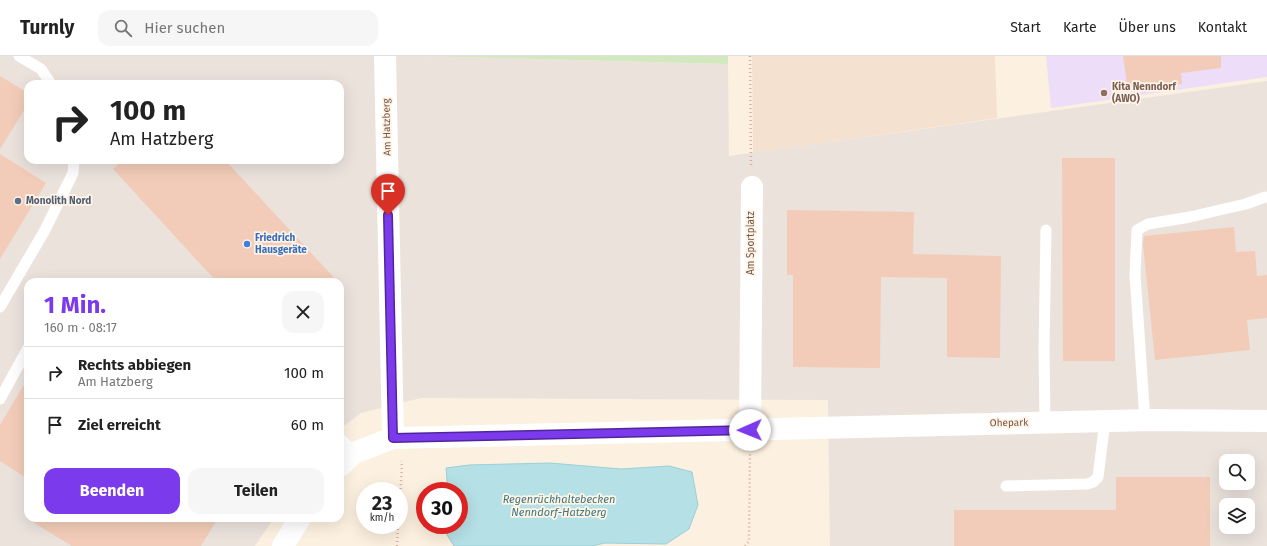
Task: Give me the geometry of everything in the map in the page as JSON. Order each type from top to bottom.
[{"type":"street","name":"Am Hatzberg","points":[[385,56],[393,438]]},
{"type":"street","name":"Am Sportplatz","points":[[750,430],[752,187]]},
{"type":"street","name":"Ohepark","points":[[750,430],[1145,420],[1267,421]]},
{"type":"street","points":[[345,452],[393,438],[750,430]]},
{"type":"street","points":[[283,546],[298,522]]},
{"type":"lane","points":[[19,56],[41,69],[48,80]]},
{"type":"lane","points":[[0,307],[45,230],[73,173],[74,164]]},
{"type":"lane","points":[[1145,420],[1135,275],[1137,230],[1148,224],[1190,217],[1246,204],[1265,197]]},
{"type":"lane","points":[[1046,230],[1044,349],[1046,422]]},
{"type":"lane","points":[[0,399],[24,355]]},
{"type":"lane","points":[[1006,486],[1087,484],[1093,482],[1098,477],[1105,421]]},
{"type":"path","points":[[750,56],[752,187]]},
{"type":"path","points":[[745,546],[749,541],[750,430]]},
{"type":"path","points":[[393,438],[402,466],[401,482]]},
{"type":"path","points":[[397,546],[398,534]]},
{"type":"shaded area","points":[[0,56],[420,56],[728,64],[729,156],[1267,81],[1267,546],[830,546],[828,400],[421,398],[361,413],[344,426],[344,278],[24,278],[24,522],[271,522],[255,546],[0,546]]},
{"type":"shaded area","points":[[752,56],[995,56],[997,118],[753,153]]},
{"type":"shaded area","name":"Kita Nenndorf (AWO)","points":[[1046,56],[1267,56],[1267,77],[1051,108]]},
{"type":"green space","points":[[420,56],[728,56],[728,64]]},
{"type":"water","name":"Regenrückhaltebecken Nenndorf-Hatzberg","points":[[550,463],[621,469],[669,466],[692,472],[698,505],[689,529],[666,544],[605,543],[592,546],[454,546],[447,534],[468,534],[468,482],[447,482],[446,468],[469,465]]},
{"type":"building","points":[[1123,56],[1221,56],[1221,68],[1181,73],[1182,84],[1128,91]]},
{"type":"building","points":[[0,76],[24,91],[24,110],[0,149]]},
{"type":"building","name":"Monolith Nord","points":[[0,154],[46,183],[0,259]]},
{"type":"building","points":[[1062,158],[1115,158],[1115,361],[1063,361]]},
{"type":"building","points":[[119,164],[229,164],[334,278],[213,278],[113,169]]},
{"type":"building","points":[[787,210],[914,212],[913,254],[1001,256],[1000,358],[947,357],[947,278],[881,277],[880,368],[793,367],[793,275],[787,275]]},
{"type":"building","points":[[1234,227],[1236,252],[1255,251],[1257,276],[1267,275],[1267,318],[1247,320],[1250,350],[1155,360],[1143,244],[1144,236]]},
{"type":"building","points":[[24,385],[24,476],[0,461],[0,425]]},
{"type":"building","points":[[1116,477],[1210,477],[1210,546],[954,546],[954,510],[1116,510]]},
{"type":"building","points":[[33,522],[216,522],[201,546],[72,546]]},
{"type":"place","name":"Kita Nenndorf (AWO)","points":[[1104,93]]},
{"type":"place","name":"Monolith Nord","points":[[18,201]]},
{"type":"place","name":"Friedrich Hausgeräte","points":[[247,244]]},
{"type":"route","points":[[388,215],[393,438],[750,430]]}]
